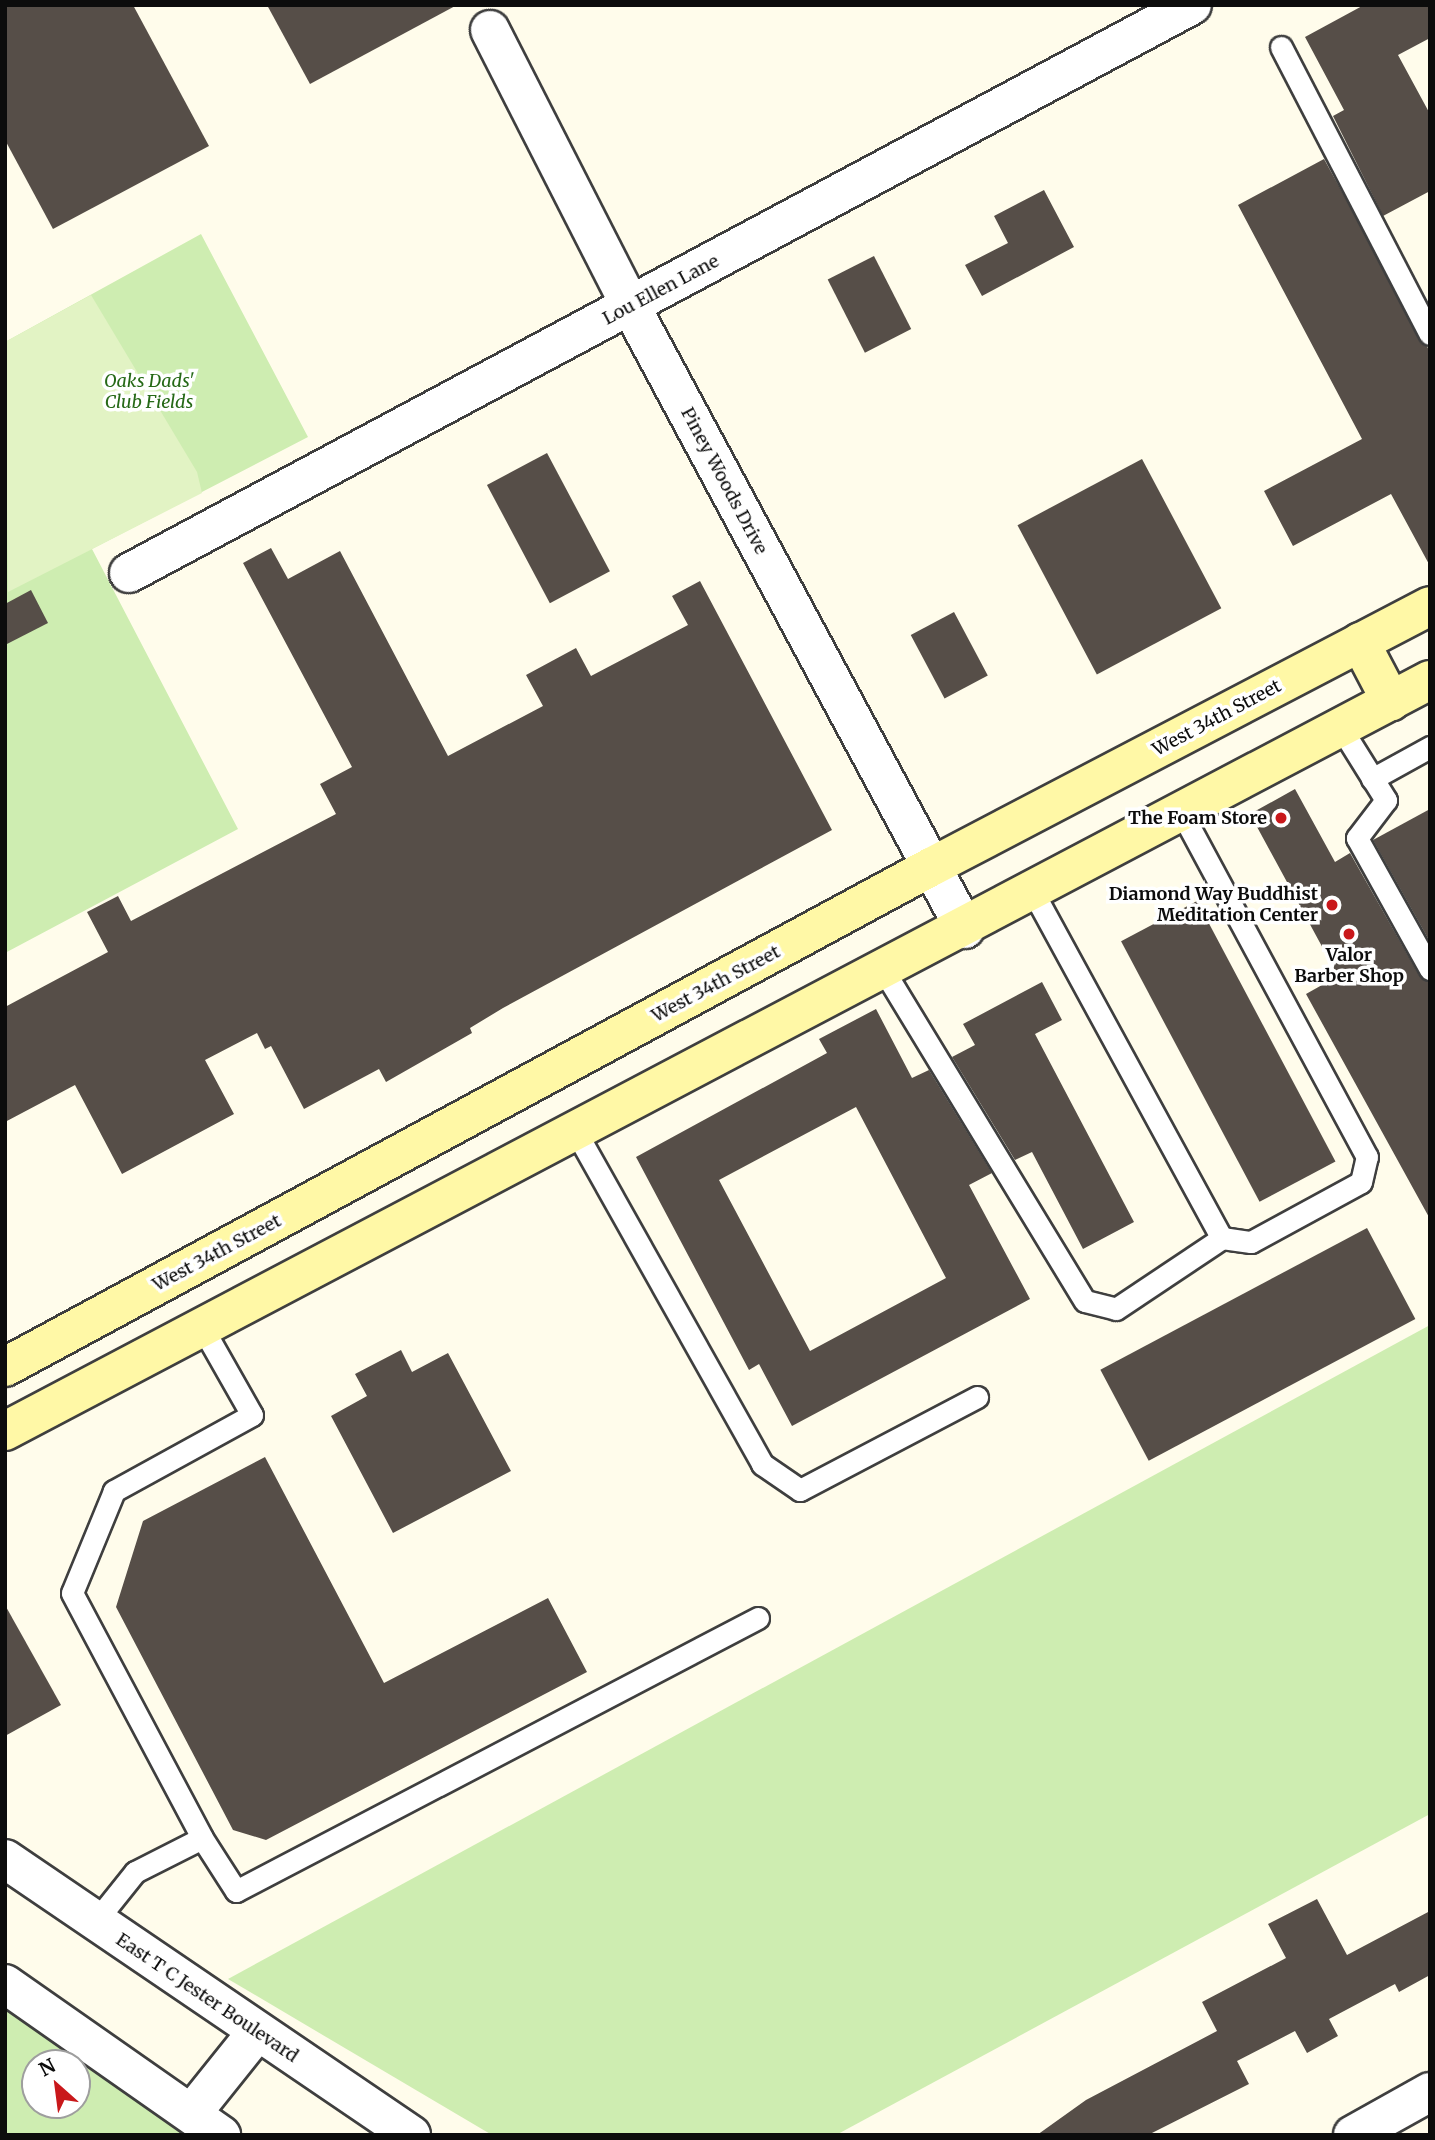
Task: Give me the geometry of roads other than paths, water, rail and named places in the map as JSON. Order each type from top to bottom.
[{"type":"main road","name":"West 34th Street","points":[[5,1367],[931,867],[1430,606]]},
{"type":"main road","points":[[5,1431],[965,929],[1341,728],[1418,690],[1360,642]]},
{"type":"main road","points":[[176,1275],[201,1327]]},
{"type":"street","name":"Lou Ellen Lane","points":[[129,573],[1192,5]]},
{"type":"street","name":"Piney Woods Drive","points":[[490,30],[631,306],[965,929]]},
{"type":"street","name":"East T C Jester Boulevard","points":[[5,1859],[256,2033],[411,2135]]},
{"type":"street","points":[[5,1984],[206,2124],[256,2033]]},
{"type":"street","points":[[1353,2135],[1430,2092]]},
{"type":"lane","points":[[1281,47],[1430,334]]},
{"type":"lane","points":[[1341,728],[1386,800],[1357,838],[1430,969]]},
{"type":"lane","points":[[1373,779],[1430,747]]},
{"type":"lane","points":[[884,971],[1085,1301],[1116,1308],[1222,1238],[1251,1242],[1361,1182],[1367,1157],[1182,813]]},
{"type":"lane","points":[[1033,892],[1222,1238]]},
{"type":"lane","points":[[576,1132],[762,1464],[800,1490],[977,1397]]},
{"type":"lane","points":[[201,1327],[252,1415],[114,1491],[72,1594],[202,1838],[236,1891],[758,1618]]},
{"type":"lane","points":[[96,1922],[135,1872],[202,1838]]},
{"type":"place","name":"The Foam Store","points":[[1281,818]]},
{"type":"place","name":"Diamond Way Buddhist Meditation Center","points":[[1332,905]]},
{"type":"place","name":"Valor Barber Shop","points":[[1349,934]]},
{"type":"park label","name":"Oaks Dads' Club Fields","points":[[149,392]]}]
